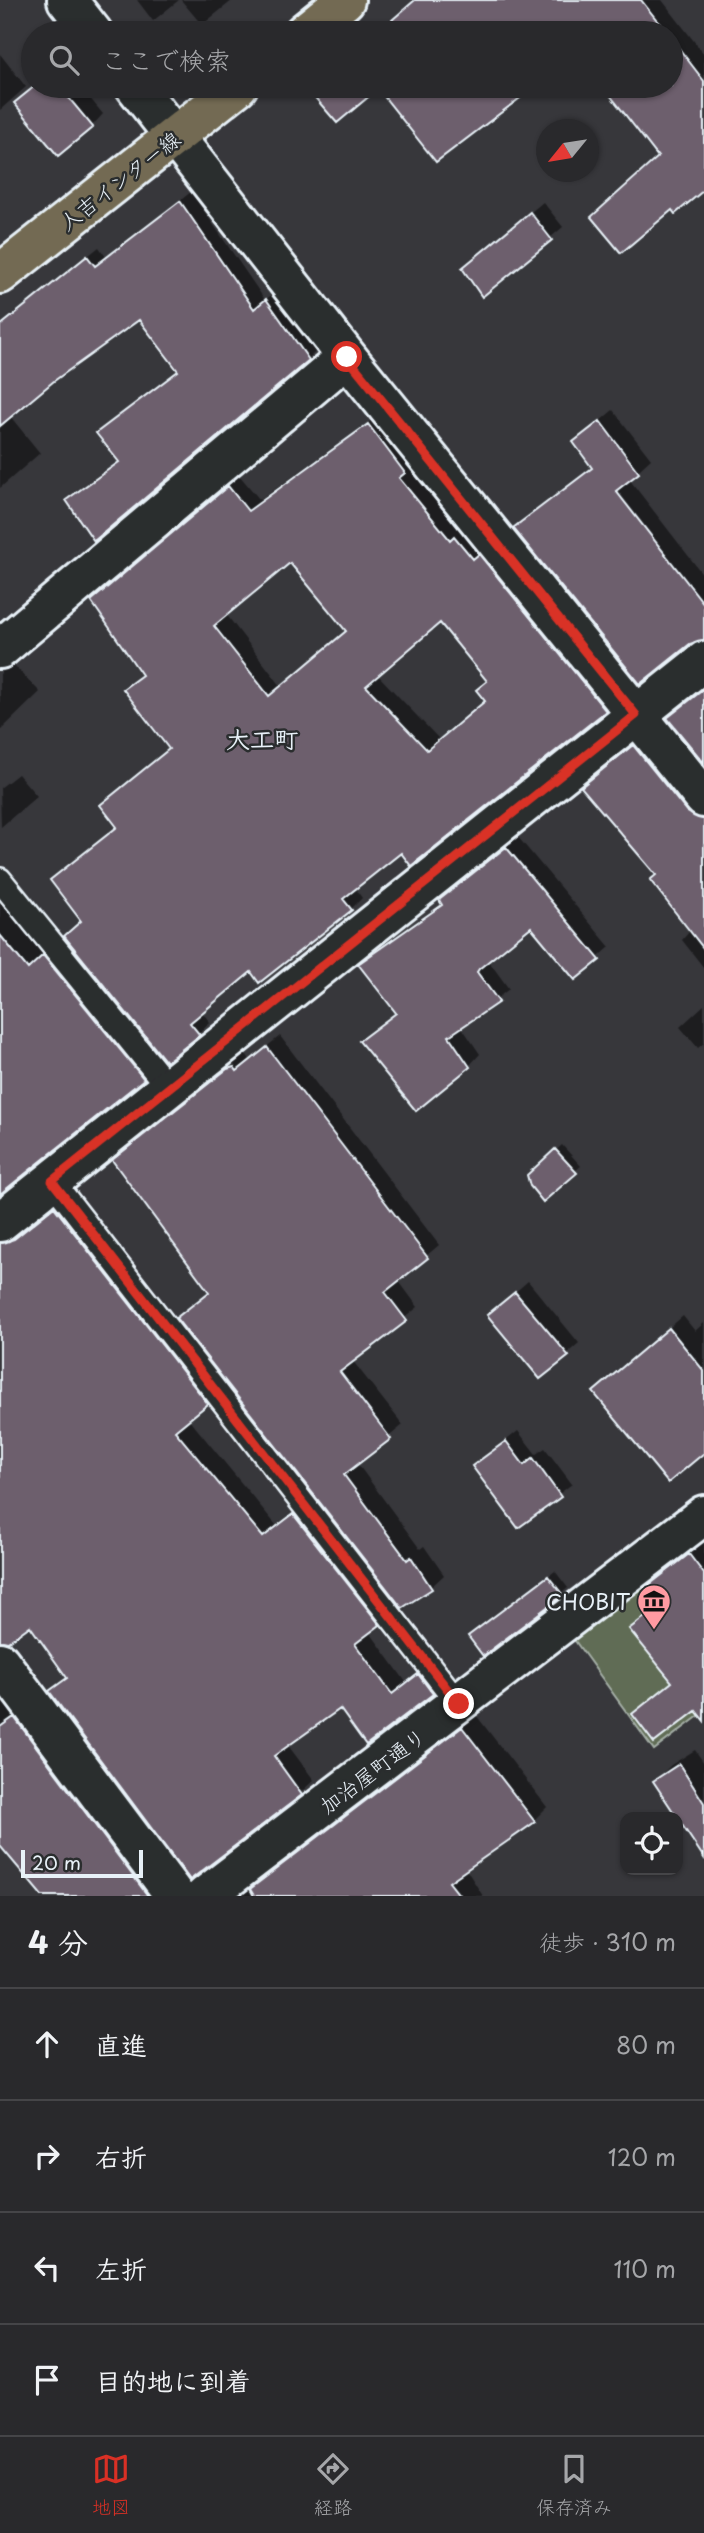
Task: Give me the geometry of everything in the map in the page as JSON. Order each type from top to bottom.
[{"type":"main road","points":[[319,21],[345,0]]},
{"type":"main road","name":"人吉インター線","points":[[0,274],[223,98]]},
{"type":"street","points":[[67,0],[84,21]]},
{"type":"street","points":[[145,98],[347,357],[704,798]]},
{"type":"street","points":[[0,649],[347,357]]},
{"type":"street","points":[[0,1222],[704,661]]},
{"type":"street","name":"加治屋町通り","points":[[205,1896],[704,1515]]},
{"type":"street","points":[[0,1662],[175,1896]]},
{"type":"lane","points":[[0,880],[169,1088]]},
{"type":"lane","points":[[52,1181],[459,1704]]},
{"type":"green space","points":[[639,1580],[704,1664],[704,1712],[654,1750],[570,1634]]},
{"type":"building","points":[[415,0],[641,0],[658,21],[391,21]]},
{"type":"building","points":[[683,54],[704,81],[704,190],[675,214],[672,210],[621,253],[591,217],[658,157],[612,98],[683,98]]},
{"type":"building","points":[[21,97],[69,98],[93,127],[58,156],[14,103]]},
{"type":"building","points":[[315,98],[367,98],[337,123]]},
{"type":"building","points":[[385,98],[520,98],[436,162]]},
{"type":"building","points":[[180,201],[254,309],[266,299],[309,360],[94,541],[66,500],[119,462],[96,433],[178,371],[139,320],[54,381],[0,426],[0,326],[87,256],[95,266]]},
{"type":"building","points":[[530,212],[552,240],[482,297],[462,268]]},
{"type":"building","points":[[600,421],[639,473],[616,491],[704,604],[704,640],[690,644],[640,684],[513,528],[592,468],[573,442]]},
{"type":"building","points":[[368,424],[405,473],[399,478],[450,540],[454,536],[473,559],[479,554],[606,711],[411,866],[401,853],[343,899],[352,910],[259,983],[251,972],[190,1023],[200,1035],[166,1062],[64,936],[81,921],[50,880],[117,827],[100,805],[169,749],[123,689],[142,675],[91,601],[228,486],[248,511]],"holes":[[[290,563],[346,631],[269,696],[214,626]],[[440,623],[487,681],[476,690],[485,701],[427,750],[366,686]]]},
{"type":"building","points":[[704,689],[704,763],[667,718]]},
{"type":"building","points":[[633,745],[687,812],[704,819],[704,949],[650,880],[656,875],[581,787]]},
{"type":"building","points":[[506,847],[600,960],[575,980],[531,927],[479,969],[477,972],[499,1002],[449,1036],[470,1067],[416,1111],[359,1041],[396,1013],[358,964],[442,905],[439,900]]},
{"type":"building","points":[[0,935],[28,969],[43,955],[144,1079],[0,1194]]},
{"type":"building","points":[[267,1047],[428,1258],[385,1292],[407,1321],[340,1372],[391,1439],[344,1475],[407,1560],[411,1557],[432,1589],[402,1608],[176,1318],[209,1292],[112,1160],[227,1069],[234,1067],[237,1071]]},
{"type":"building","points":[[555,1149],[577,1173],[543,1202],[530,1186],[527,1175]]},
{"type":"building","points":[[54,1207],[208,1404],[175,1431],[263,1537],[293,1514],[380,1625],[355,1644],[392,1694],[418,1674],[433,1694],[366,1745],[340,1709],[274,1756],[302,1795],[190,1880],[49,1691],[67,1678],[30,1626],[8,1642],[0,1641],[0,1243],[14,1239]]},
{"type":"building","points":[[515,1292],[569,1356],[540,1379],[487,1315]]},
{"type":"building","points":[[669,1328],[704,1371],[704,1453],[668,1483],[593,1392]]},
{"type":"building","points":[[506,1441],[524,1465],[533,1458],[561,1497],[518,1528],[472,1466]]},
{"type":"building","points":[[689,1554],[704,1574],[704,1721],[696,1711],[654,1743],[632,1714],[672,1682],[629,1629],[663,1603],[649,1585]]},
{"type":"building","points":[[548,1576],[563,1595],[483,1656],[468,1636]]},
{"type":"building","points":[[14,1717],[148,1896],[42,1896],[0,1846],[0,1727]]},
{"type":"building","points":[[462,1727],[535,1822],[449,1882],[460,1896],[254,1896],[250,1889]]},
{"type":"building","points":[[679,1764],[704,1803],[704,1858],[683,1826],[683,1812],[674,1812],[653,1781]]},
{"type":"place","name":"CHOBIT","points":[[654,1631]]},
{"type":"district","name":"大工町","points":[[262,738]]},
{"type":"route","points":[[347,357],[636,715],[52,1181],[459,1704]]}]
